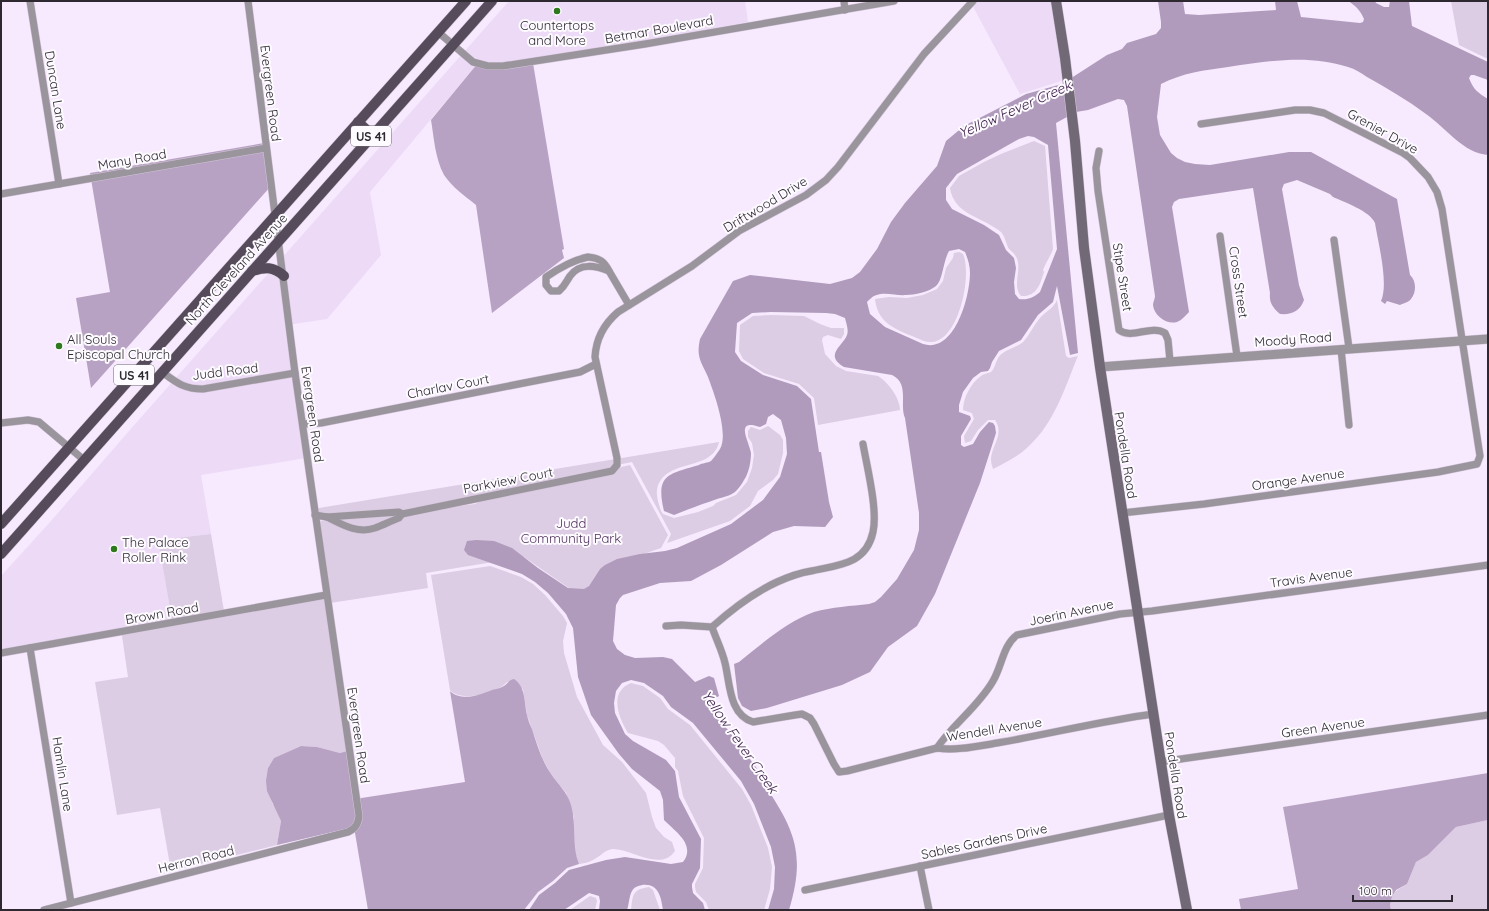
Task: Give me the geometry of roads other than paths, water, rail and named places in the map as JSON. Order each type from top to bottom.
[{"type":"main road","name":"North Cleveland Avenue","points":[[1,524],[466,1]]},
{"type":"main road","name":"North Cleveland Avenue","points":[[1,554],[492,1]]},
{"type":"main road","name":"Pondella Road","points":[[1056,1],[1065,58],[1075,141],[1084,248],[1100,367],[1160,762],[1187,910]]},
{"type":"main road","points":[[358,122],[372,135]]},
{"type":"main road","points":[[252,271],[264,267],[270,267],[277,270],[284,276]]},
{"type":"street","name":"Duncan Lane","points":[[30,1],[59,184]]},
{"type":"street","name":"Evergreen Road","points":[[248,1],[266,148],[284,276],[295,373],[359,816],[358,823],[354,829]]},
{"type":"street","points":[[844,1],[845,10]]},
{"type":"street","name":"Betmar Boulevard","points":[[438,32],[466,57],[480,65],[503,66],[645,44],[894,1]]},
{"type":"street","name":"Driftwood Drive","points":[[617,465],[616,448],[595,357],[597,342],[604,327],[613,317],[692,266],[739,231],[806,195],[826,180],[838,167],[924,54],[973,1]]},
{"type":"street","name":"Grenier Drive","points":[[1201,124],[1295,110],[1310,110],[1324,113],[1403,153],[1410,158],[1428,177],[1440,200],[1480,456],[1477,464]]},
{"type":"street","name":"Many Road","points":[[1,194],[266,148]]},
{"type":"street","name":"Stipe Street","points":[[1099,151],[1096,168],[1098,191],[1119,330],[1126,334],[1157,330],[1165,332],[1168,340],[1170,361]]},
{"type":"street","name":"Cross Street","points":[[1220,236],[1237,356]]},
{"type":"street","points":[[1334,240],[1345,348],[1349,425]]},
{"type":"street","points":[[609,271],[594,266],[586,266],[574,272],[568,279],[565,286],[559,291],[551,291],[546,285],[546,277],[556,270],[581,258],[596,258],[602,261],[609,271],[630,305]]},
{"type":"street","points":[[569,264],[574,272]]},
{"type":"street","name":"Moody Road","points":[[1100,367],[1345,348],[1488,339]]},
{"type":"street","name":"Charlav Court","points":[[303,424],[320,423],[580,372],[596,364]]},
{"type":"street","name":"Judd Road","points":[[162,372],[185,387],[193,389],[203,389],[295,373]]},
{"type":"street","points":[[1,423],[28,420],[39,422],[84,460]]},
{"type":"street","points":[[666,626],[681,625],[712,627],[767,587],[796,574],[835,567],[846,563],[860,554],[866,548],[873,533],[874,518],[863,444]]},
{"type":"street","name":"Orange Avenue","points":[[1122,513],[1204,504],[1438,472],[1477,464]]},
{"type":"street","name":"Parkview Court","points":[[315,515],[327,517],[398,512],[402,514],[605,473],[612,471],[617,465]]},
{"type":"street","name":"Parkview Court","points":[[327,517],[347,527],[361,530],[375,528],[399,518],[402,514]]},
{"type":"street","name":"Travis Avenue","points":[[1138,612],[1488,565]]},
{"type":"street","name":"Brown Road","points":[[1,653],[326,594]]},
{"type":"street","name":"Joerin Avenue","points":[[937,748],[988,689],[996,675],[1007,647],[1011,640],[1018,635],[1120,614],[1138,612]]},
{"type":"street","name":"Wendell Avenue","points":[[712,627],[725,662],[733,701],[742,717],[753,722],[802,714],[810,718],[839,772],[937,748],[946,750],[980,746],[1153,714]]},
{"type":"street","name":"Hamlin Lane","points":[[30,648],[71,903]]},
{"type":"street","name":"Green Avenue","points":[[1160,762],[1488,715]]},
{"type":"street","name":"Sables Gardens Drive","points":[[805,890],[1169,815]]},
{"type":"street","name":"Herron Road","points":[[44,910],[348,832],[354,829]]},
{"type":"street","points":[[920,866],[929,910]]},
{"type":"water","name":"Yellow Fever Creek","points":[[1158,1],[1183,1],[1185,14],[1199,15],[1276,10],[1275,1],[1297,1],[1301,17],[1360,23],[1363,22],[1364,19],[1358,8],[1348,1],[1375,1],[1384,7],[1389,7],[1390,1],[1409,1],[1412,26],[1488,62],[1488,80],[1474,75],[1471,75],[1469,78],[1476,90],[1488,99],[1488,155],[1471,150],[1463,145],[1412,104],[1356,70],[1333,63],[1303,60],[1273,61],[1194,72],[1161,84],[1157,117],[1160,135],[1171,153],[1185,162],[1210,165],[1289,152],[1311,152],[1397,199],[1410,275],[1414,280],[1415,286],[1411,299],[1400,305],[1387,301],[1385,304],[1381,301],[1384,284],[1383,274],[1375,223],[1372,219],[1356,207],[1297,180],[1284,184],[1282,189],[1299,285],[1304,300],[1298,310],[1288,314],[1280,314],[1273,307],[1271,302],[1253,188],[1179,199],[1174,202],[1172,207],[1189,312],[1177,322],[1173,323],[1165,321],[1158,316],[1153,305],[1155,296],[1127,106],[1124,100],[1118,99],[1088,110],[1076,112],[1056,123],[1078,353],[1070,355],[1057,286],[1053,302],[1038,315],[1021,340],[999,351],[988,371],[981,372],[973,378],[963,392],[959,405],[959,412],[970,416],[971,419],[961,436],[961,445],[964,447],[973,444],[980,432],[989,422],[993,423],[995,426],[996,433],[980,483],[935,594],[917,626],[888,647],[870,672],[842,685],[767,708],[751,711],[742,706],[738,698],[734,664],[739,662],[784,627],[804,616],[828,609],[875,602],[897,579],[914,550],[919,530],[919,513],[903,413],[903,395],[901,384],[892,375],[844,367],[838,363],[835,358],[836,350],[848,333],[845,318],[835,314],[826,313],[771,312],[752,313],[737,323],[735,352],[741,361],[763,375],[797,386],[811,399],[819,452],[821,452],[829,502],[833,517],[825,527],[794,526],[773,532],[721,565],[691,581],[660,583],[623,595],[616,605],[613,641],[617,649],[625,655],[635,658],[663,657],[672,659],[695,682],[709,676],[714,678],[719,696],[708,702],[718,719],[729,731],[761,774],[760,778],[781,811],[794,840],[797,871],[789,910],[768,910],[774,889],[775,867],[771,847],[754,804],[741,781],[693,723],[671,707],[663,696],[644,683],[631,680],[622,683],[616,691],[614,703],[615,713],[625,734],[633,741],[666,760],[675,771],[679,797],[701,839],[700,868],[692,887],[693,893],[703,903],[705,910],[663,910],[660,895],[655,888],[652,886],[642,885],[635,888],[630,895],[627,910],[599,910],[599,896],[589,893],[564,910],[529,910],[539,895],[569,870],[606,860],[625,857],[671,864],[683,862],[687,850],[686,844],[679,834],[664,820],[663,800],[660,791],[632,769],[619,754],[591,715],[578,677],[573,628],[566,614],[548,593],[535,582],[522,574],[468,555],[464,550],[467,541],[494,541],[512,548],[568,588],[584,589],[589,586],[600,569],[617,559],[677,548],[731,524],[763,500],[780,477],[787,454],[786,438],[781,420],[773,414],[768,417],[766,424],[760,427],[752,425],[745,428],[751,453],[750,463],[746,477],[735,492],[674,515],[664,511],[661,489],[663,483],[672,474],[711,461],[720,449],[723,433],[720,413],[711,384],[700,360],[699,347],[700,339],[733,281],[750,275],[830,284],[852,278],[860,272],[877,249],[891,222],[905,203],[937,166],[946,141],[964,126],[1026,94],[1062,84],[1107,55],[1122,49],[1127,43],[1156,34],[1161,28]],"holes":[[[1028,136],[1034,137],[1048,145],[1057,249],[1040,292],[1028,299],[1019,299],[1015,294],[1014,282],[1016,268],[1014,258],[1006,250],[999,235],[984,225],[952,209],[946,200],[946,188],[957,174],[1019,139]],[[959,249],[965,252],[968,260],[970,270],[969,283],[964,308],[952,332],[944,340],[934,345],[923,344],[885,327],[870,314],[867,302],[874,296],[882,294],[913,294],[926,291],[936,286],[940,279],[949,251]]]},
{"type":"place","name":"Countertops and More","points":[[557,11]]},
{"type":"place","name":"All Souls Episcopal Church","points":[[59,346]]},
{"type":"place","name":"The Palace Roller Rink","points":[[114,549]]},
{"type":"park label","name":"Judd Community Park","points":[[571,530]]}]
